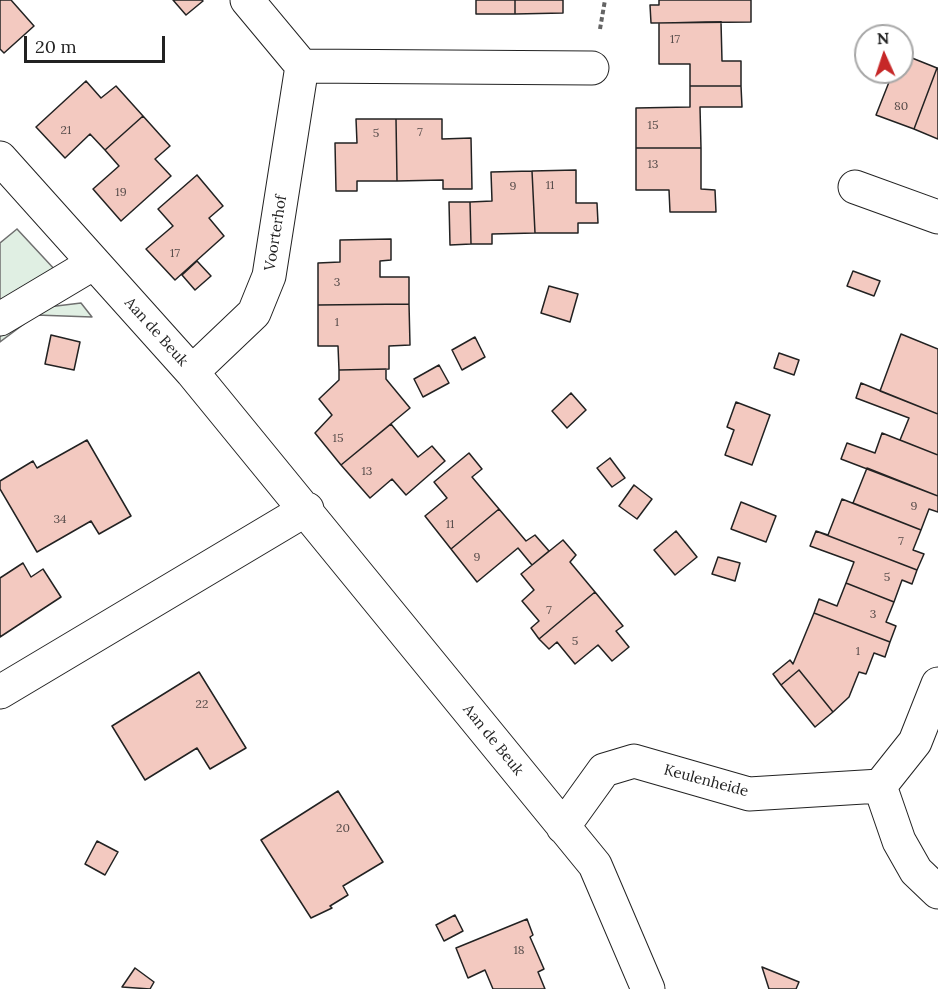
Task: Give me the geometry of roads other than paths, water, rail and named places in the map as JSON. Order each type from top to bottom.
[{"type":"street","points":[[247,0],[302,66],[592,68]]},
{"type":"street","name":"Voorterhof","points":[[192,372],[254,313],[269,276],[302,66]]},
{"type":"street","name":"Aan de Beuk","points":[[0,158],[192,372],[307,509],[595,865],[648,989]]},
{"type":"street","points":[[855,187],[938,217]]},
{"type":"street","points":[[0,320],[94,263]]},
{"type":"street","points":[[0,692],[307,509]]},
{"type":"street","points":[[938,684],[915,742],[880,786],[899,841],[915,870],[938,892]]},
{"type":"street","name":"Keulenheide","points":[[563,827],[604,770],[634,761],[749,794],[880,786]]}]
